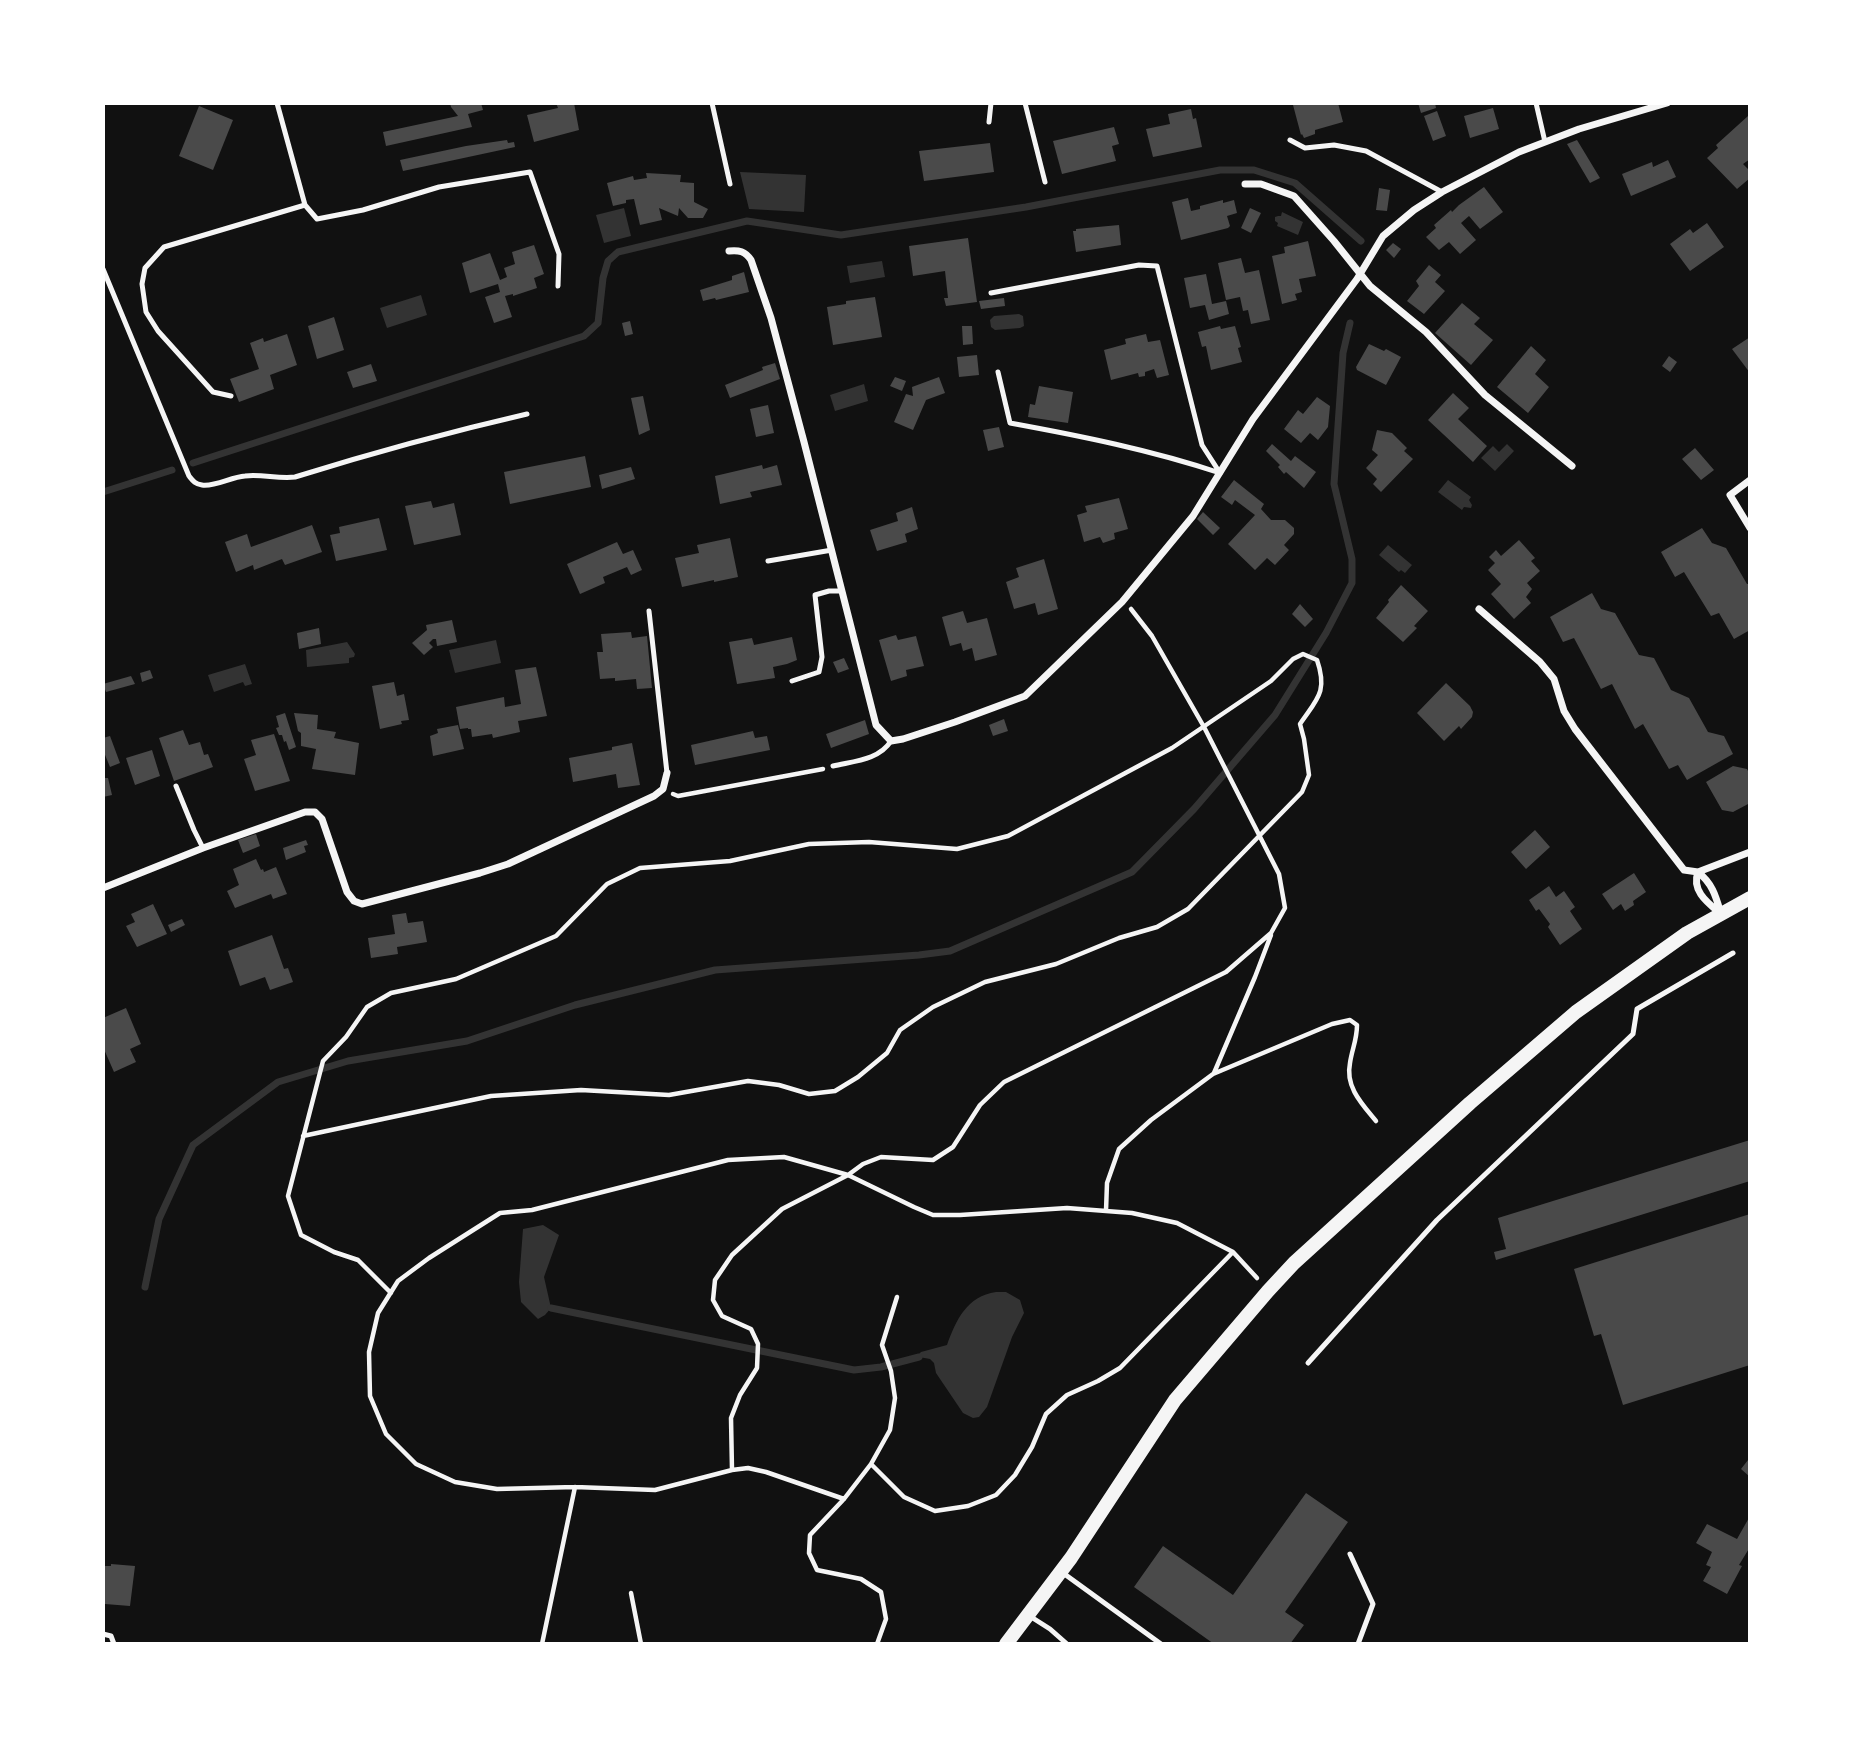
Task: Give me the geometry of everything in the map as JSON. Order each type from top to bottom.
[{"type":"main road","points":[[1006,1644],[1060,1572],[1175,1400],[1294,1263],[1470,1103],[1576,1012],[1687,933],[1750,898]]},
{"type":"street","points":[[729,251],[738,250],[747,254],[751,260],[771,318],[876,725],[891,741],[955,722],[1025,696],[1122,602],[1193,516],[1254,419],[1361,273],[1383,236],[1414,210],[1442,192],[1519,152],[1579,129],[1667,103]]},
{"type":"street","points":[[1245,184],[1261,184],[1294,196],[1370,286],[1426,332],[1485,395],[1572,466]]},
{"type":"street","points":[[1750,480],[1730,495],[1750,528]]},
{"type":"street","points":[[1479,609],[1547,670],[1554,679],[1564,711],[1575,729],[1679,865],[1685,870],[1698,872],[1707,879],[1721,914]]},
{"type":"street","points":[[103,888],[203,848],[305,812],[315,812],[322,819],[347,892],[354,901],[362,904],[508,864],[641,803],[663,789],[667,774]]},
{"type":"street","points":[[1721,914],[1700,894],[1695,879],[1698,872],[1750,852]]},
{"type":"lane","points":[[277,103],[305,205],[317,219],[363,210],[439,187],[530,172],[559,254],[558,286]]},
{"type":"lane","points":[[712,103],[730,184]]},
{"type":"lane","points":[[989,122],[991,103]]},
{"type":"lane","points":[[1025,103],[1045,182]]},
{"type":"lane","points":[[1535,103],[1545,142]]},
{"type":"lane","points":[[1290,140],[1305,148],[1334,145],[1366,151],[1442,192]]},
{"type":"lane","points":[[231,396],[213,392],[152,322],[146,312],[142,284],[145,268],[164,247],[305,205]]},
{"type":"lane","points":[[991,293],[1139,265],[1157,266],[1202,444],[1220,473]]},
{"type":"lane","points":[[103,270],[189,476],[195,484],[204,486],[255,475],[295,477],[383,450],[527,414]]},
{"type":"lane","points":[[998,372],[1010,423],[1105,441],[1220,473]]},
{"type":"lane","points":[[768,561],[832,550]]},
{"type":"lane","points":[[792,681],[819,672],[822,657],[815,595],[842,591]]},
{"type":"lane","points":[[649,611],[667,774]]},
{"type":"lane","points":[[833,766],[876,756],[891,741]]},
{"type":"lane","points":[[176,786],[203,848]]},
{"type":"lane","points":[[1308,1363],[1437,1220],[1633,1034],[1637,1009],[1733,953]]},
{"type":"lane","points":[[1350,1554],[1373,1604],[1358,1644]]},
{"type":"lane","points":[[1060,1572],[1161,1644]]},
{"type":"lane","points":[[1028,1615],[1067,1644]]},
{"type":"lane","points":[[103,1634],[111,1636],[114,1644]]},
{"type":"path","points":[[1122,602],[1137,615],[1152,636],[1204,727],[1279,874],[1285,908],[1213,1074]]},
{"type":"path","points":[[303,1136],[491,1096],[581,1090],[669,1095],[748,1081],[779,1085],[809,1094],[835,1091],[887,1054],[900,1030],[933,1007],[985,982],[1056,964],[1119,938],[1157,927],[1188,909],[1302,792],[1309,775],[1300,724],[1321,692],[1322,675],[1317,660],[1303,653],[1271,681],[1172,748],[1008,836],[957,849],[869,842],[809,844],[730,861],[640,868],[607,884],[556,936],[456,979],[391,993],[367,1007],[346,1037],[323,1061],[303,1136],[288,1196],[301,1235],[358,1261],[391,1293]]},
{"type":"path","points":[[663,789],[678,796],[833,766]]},
{"type":"path","points":[[732,1470],[731,1419],[740,1395],[757,1368],[758,1344],[751,1329],[722,1316],[713,1300],[715,1280],[732,1255],[782,1209],[848,1175],[863,1164],[881,1157],[933,1160],[953,1147],[980,1105],[1004,1082],[1226,972],[1272,933]]},
{"type":"path","points":[[1106,1211],[1107,1183],[1119,1149],[1152,1120],[1213,1074],[1332,1024],[1350,1020],[1357,1025],[1357,1040],[1349,1073],[1355,1096],[1376,1121]]},
{"type":"path","points":[[844,1499],[748,1468],[656,1490],[575,1487],[497,1489],[455,1482],[416,1464],[386,1434],[370,1396],[369,1352],[378,1313],[398,1281],[499,1213],[532,1210],[728,1160],[784,1157],[848,1175],[933,1215],[1067,1208],[1132,1213],[1177,1223],[1233,1252],[1268,1291]]},
{"type":"path","points":[[871,1464],[904,1497],[935,1511],[968,1506],[996,1495],[1015,1475],[1032,1447],[1046,1414],[1067,1395],[1120,1368],[1233,1252]]},
{"type":"path","points":[[877,1644],[886,1619],[881,1592],[861,1579],[817,1570],[809,1553],[810,1535],[844,1499],[871,1464],[890,1430],[895,1398],[891,1371],[882,1345],[897,1297]]},
{"type":"path","points":[[542,1644],[575,1487]]},
{"type":"path","points":[[631,1593],[641,1644]]},
{"type":"shaded area","points":[[740,172],[806,175],[804,212],[749,209]]},
{"type":"shaded area","points":[[624,208],[631,236],[604,243],[596,215]]},
{"type":"shaded area","points":[[1282,212],[1303,222],[1298,235],[1277,226],[1275,217],[1281,216]]},
{"type":"shaded area","points":[[882,261],[885,277],[850,283],[847,266]]},
{"type":"shaded area","points":[[421,295],[427,315],[387,328],[380,308]]},
{"type":"shaded area","points":[[994,316],[1023,316],[1024,326],[1020,328],[995,330],[991,327],[990,320]]},
{"type":"shaded area","points":[[864,384],[868,401],[835,411],[830,395]]},
{"type":"shaded area","points":[[1507,444],[1514,451],[1495,471],[1481,458],[1493,446],[1499,452]]},
{"type":"shaded area","points":[[1448,480],[1471,497],[1471,508],[1464,507],[1462,510],[1438,492]]},
{"type":"shaded area","points":[[1388,545],[1412,565],[1405,573],[1401,570],[1399,572],[1379,555]]},
{"type":"shaded area","points":[[496,640],[501,663],[455,673],[449,650]]},
{"type":"shaded area","points":[[347,642],[355,654],[349,658],[349,663],[307,667],[306,650]]},
{"type":"shaded area","points":[[245,664],[252,684],[245,686],[243,682],[214,692],[208,675]]},
{"type":"shaded area","points":[[543,1225],[559,1235],[544,1277],[551,1308],[538,1319],[521,1302],[519,1282],[523,1229]]},
{"type":"shaded area","points":[[1006,1292],[1020,1300],[1024,1313],[1012,1337],[987,1407],[979,1417],[973,1418],[963,1413],[936,1373],[934,1363],[930,1359],[919,1357],[919,1354],[947,1345],[959,1318],[970,1304],[977,1298]]},
{"type":"building","points":[[450,103],[481,103],[483,110],[468,114],[472,127],[386,146],[383,132],[458,116]]},
{"type":"building","points":[[556,103],[574,103],[579,130],[534,142],[527,115],[558,108]]},
{"type":"building","points":[[1338,103],[1343,122],[1315,130],[1315,134],[1304,138],[1293,105]]},
{"type":"building","points":[[1418,103],[1435,103],[1436,108],[1421,113]]},
{"type":"building","points":[[199,106],[233,120],[213,170],[179,156]]},
{"type":"building","points":[[1493,108],[1499,129],[1470,138],[1464,116]]},
{"type":"building","points":[[1191,109],[1193,119],[1196,118],[1202,147],[1153,157],[1146,129],[1170,124],[1168,114]]},
{"type":"building","points":[[1437,111],[1446,136],[1433,141],[1424,116]]},
{"type":"building","points":[[1748,116],[1750,159],[1743,164],[1750,171],[1750,178],[1737,189],[1707,158],[1718,148],[1716,145]]},
{"type":"building","points":[[1114,127],[1119,144],[1112,146],[1116,161],[1062,174],[1053,141]]},
{"type":"building","points":[[507,140],[508,143],[514,142],[515,147],[403,171],[400,160],[466,146]]},
{"type":"building","points":[[1577,140],[1600,178],[1590,183],[1567,144]]},
{"type":"building","points":[[990,143],[994,172],[924,181],[919,151]]},
{"type":"building","points":[[1668,160],[1676,177],[1631,196],[1622,174],[1652,162],[1653,167]]},
{"type":"building","points":[[646,173],[681,175],[680,182],[694,183],[694,202],[708,209],[703,218],[688,218],[679,208],[678,216],[659,208],[662,220],[640,225],[634,199],[613,206],[607,183],[633,176],[634,180],[647,178]]},
{"type":"building","points":[[1484,187],[1503,212],[1480,229],[1469,216],[1461,223],[1476,240],[1460,254],[1449,242],[1439,250],[1426,237],[1436,228],[1434,225]]},
{"type":"building","points":[[1379,188],[1390,190],[1387,211],[1376,210]]},
{"type":"building","points":[[1188,198],[1191,211],[1223,200],[1223,203],[1234,200],[1237,213],[1227,216],[1230,226],[1228,228],[1181,240],[1172,202]]},
{"type":"building","points":[[1250,208],[1261,213],[1251,233],[1241,228]]},
{"type":"building","points":[[1707,223],[1724,247],[1690,271],[1670,244],[1690,229],[1693,233]]},
{"type":"building","points":[[1119,225],[1121,245],[1076,252],[1073,231],[1076,229]]},
{"type":"building","points":[[968,238],[977,302],[946,306],[944,298],[948,298],[945,271],[913,276],[909,246]]},
{"type":"building","points":[[1308,241],[1316,276],[1299,279],[1302,292],[1295,294],[1297,300],[1282,304],[1272,256],[1285,253],[1284,247]]},
{"type":"building","points":[[1393,243],[1401,249],[1394,258],[1386,250]]},
{"type":"building","points":[[534,245],[544,274],[534,278],[537,288],[505,296],[512,317],[494,323],[485,297],[500,292],[498,284],[470,293],[462,263],[490,253],[500,280],[507,277],[504,268],[515,264],[512,252]]},
{"type":"building","points":[[1241,258],[1245,273],[1259,270],[1270,320],[1251,324],[1248,310],[1243,311],[1240,297],[1226,300],[1218,263]]},
{"type":"building","points":[[1429,265],[1441,275],[1435,282],[1445,291],[1424,314],[1407,301],[1419,286],[1416,281]]},
{"type":"building","points":[[744,272],[749,292],[703,301],[700,290],[732,280],[732,276]]},
{"type":"building","points":[[1206,274],[1212,304],[1226,301],[1229,314],[1209,320],[1205,305],[1190,308],[1184,278]]},
{"type":"building","points":[[875,297],[882,337],[833,345],[827,307]]},
{"type":"building","points":[[1004,298],[1005,306],[981,309],[979,301]]},
{"type":"building","points":[[1462,303],[1480,318],[1474,324],[1493,340],[1471,365],[1435,333]]},
{"type":"building","points":[[334,317],[344,350],[317,359],[308,326]]},
{"type":"building","points":[[630,321],[633,334],[625,336],[622,323]]},
{"type":"building","points":[[962,326],[972,326],[973,344],[963,345]]},
{"type":"building","points":[[1220,326],[1221,329],[1235,326],[1242,362],[1211,370],[1206,346],[1202,347],[1198,332]]},
{"type":"building","points":[[287,334],[297,365],[270,375],[274,389],[239,402],[230,379],[259,369],[250,343],[263,338],[264,342]]},
{"type":"building","points":[[1146,334],[1148,342],[1160,340],[1169,375],[1157,378],[1154,369],[1145,372],[1145,376],[1139,377],[1138,373],[1111,380],[1104,350],[1126,344],[1125,339]]},
{"type":"building","points":[[1750,337],[1750,373],[1732,349]]},
{"type":"building","points":[[1369,344],[1401,357],[1386,385],[1357,370],[1356,367]]},
{"type":"building","points":[[1531,346],[1546,360],[1535,374],[1549,387],[1528,413],[1497,387]]},
{"type":"building","points":[[977,355],[979,375],[959,377],[957,357]]},
{"type":"building","points":[[1669,356],[1677,362],[1670,372],[1662,366]]},
{"type":"building","points":[[775,363],[780,379],[730,398],[725,385]]},
{"type":"building","points":[[371,364],[377,381],[353,388],[347,372]]},
{"type":"building","points":[[895,377],[906,381],[902,391],[890,386]]},
{"type":"building","points":[[939,377],[945,393],[926,400],[913,430],[894,422],[906,394],[913,396],[912,387]]},
{"type":"building","points":[[1039,386],[1073,392],[1068,423],[1028,417],[1030,404],[1035,405]]},
{"type":"building","points":[[1453,393],[1469,408],[1458,419],[1487,446],[1473,462],[1428,420]]},
{"type":"building","points":[[643,396],[650,430],[639,435],[631,398]]},
{"type":"building","points":[[1317,397],[1330,406],[1328,427],[1318,440],[1310,433],[1301,443],[1284,429],[1298,410],[1303,414]]},
{"type":"building","points":[[768,405],[774,433],[756,437],[750,409]]},
{"type":"building","points":[[999,427],[1004,447],[988,451],[983,430]]},
{"type":"building","points":[[1377,430],[1392,433],[1407,448],[1404,451],[1413,459],[1381,492],[1373,484],[1377,479],[1366,468],[1378,455],[1372,450]]},
{"type":"building","points":[[1272,444],[1291,461],[1295,456],[1316,472],[1304,488],[1286,472],[1284,474],[1278,467],[1280,465],[1266,451]]},
{"type":"building","points":[[1695,448],[1714,470],[1701,480],[1682,459]]},
{"type":"building","points":[[585,456],[591,487],[510,504],[504,472]]},
{"type":"building","points":[[762,465],[763,469],[777,465],[782,485],[750,492],[752,497],[720,504],[715,476]]},
{"type":"building","points":[[631,467],[635,479],[602,489],[599,475]]},
{"type":"building","points":[[1234,480],[1264,504],[1261,509],[1271,520],[1285,520],[1294,528],[1294,534],[1284,545],[1289,550],[1275,565],[1267,558],[1255,570],[1228,544],[1255,515],[1235,500],[1232,505],[1221,497]]},
{"type":"building","points":[[1119,498],[1128,529],[1114,533],[1115,539],[1103,543],[1100,537],[1084,542],[1077,515],[1087,512],[1085,506]]},
{"type":"building","points":[[431,501],[433,508],[454,503],[461,535],[414,545],[405,506]]},
{"type":"building","points":[[912,507],[918,529],[905,534],[907,542],[877,551],[870,530],[898,521],[896,513]]},
{"type":"building","points":[[1203,512],[1220,528],[1213,535],[1197,519]]},
{"type":"building","points":[[379,518],[387,550],[336,561],[330,535],[340,533],[339,527]]},
{"type":"building","points":[[312,525],[322,552],[285,565],[282,559],[254,570],[253,565],[236,572],[225,542],[247,534],[251,547]]},
{"type":"building","points":[[1702,528],[1712,543],[1726,548],[1747,584],[1750,584],[1750,630],[1734,639],[1719,613],[1711,616],[1684,572],[1675,577],[1661,552]]},
{"type":"building","points":[[730,538],[738,577],[682,587],[675,558],[699,553],[697,545]]},
{"type":"building","points":[[1519,540],[1535,558],[1531,561],[1540,571],[1527,583],[1532,589],[1526,597],[1531,603],[1514,619],[1491,594],[1501,584],[1488,570],[1495,563],[1489,557],[1496,550],[1501,556]]},
{"type":"building","points":[[617,542],[623,554],[633,550],[642,570],[631,575],[627,567],[603,577],[605,583],[580,594],[567,564]]},
{"type":"building","points":[[1044,559],[1058,609],[1038,615],[1035,603],[1014,609],[1006,582],[1019,577],[1016,568]]},
{"type":"building","points":[[1401,585],[1428,611],[1414,626],[1417,628],[1403,642],[1376,618]]},
{"type":"building","points":[[1592,593],[1601,609],[1615,613],[1639,655],[1654,658],[1671,690],[1689,698],[1708,732],[1724,736],[1733,754],[1687,780],[1678,765],[1669,769],[1643,724],[1635,729],[1612,684],[1601,689],[1574,638],[1563,642],[1550,617]]},
{"type":"building","points":[[1300,604],[1313,619],[1305,627],[1292,614]]},
{"type":"building","points":[[963,611],[967,623],[987,618],[997,655],[975,661],[972,648],[963,651],[961,643],[950,646],[942,617]]},
{"type":"building","points":[[452,620],[457,642],[437,646],[436,639],[433,639],[429,643],[433,647],[424,655],[412,643],[427,630],[426,625]]},
{"type":"building","points":[[319,628],[321,644],[299,649],[297,633]]},
{"type":"building","points":[[631,632],[632,638],[647,636],[652,688],[637,689],[636,679],[600,679],[597,652],[603,652],[601,634]]},
{"type":"building","points":[[896,635],[898,640],[916,636],[924,666],[906,670],[907,676],[891,681],[879,640]]},
{"type":"building","points":[[792,637],[797,660],[773,667],[775,678],[737,684],[729,642],[752,638],[754,645]]},
{"type":"building","points":[[844,658],[849,669],[838,673],[833,662]]},
{"type":"building","points":[[536,667],[547,716],[518,721],[520,732],[493,738],[492,734],[472,737],[471,729],[460,729],[456,707],[504,697],[505,707],[521,704],[515,670]]},
{"type":"building","points":[[150,670],[153,678],[142,682],[140,673]]},
{"type":"building","points":[[131,676],[135,684],[106,692],[103,684]]},
{"type":"building","points":[[394,682],[397,696],[404,694],[409,720],[380,729],[372,686]]},
{"type":"building","points":[[1446,683],[1473,712],[1461,729],[1459,726],[1444,741],[1417,713]]},
{"type":"building","points":[[285,713],[296,747],[289,750],[276,728],[279,727],[276,716]]},
{"type":"building","points":[[294,713],[318,715],[317,729],[336,732],[334,738],[359,743],[355,775],[312,769],[316,749],[301,746],[301,733],[298,731]]},
{"type":"building","points":[[1004,719],[1008,731],[993,736],[989,725]]},
{"type":"building","points":[[865,720],[869,734],[831,748],[826,734]]},
{"type":"building","points":[[458,725],[464,749],[433,756],[430,736],[438,733],[437,729]]},
{"type":"building","points":[[183,730],[189,745],[200,742],[204,755],[208,754],[213,767],[174,781],[159,738]]},
{"type":"building","points":[[753,731],[755,738],[767,736],[770,750],[695,765],[691,745]]},
{"type":"building","points":[[274,734],[290,781],[255,791],[244,759],[256,755],[251,740]]},
{"type":"building","points":[[110,736],[120,763],[110,767],[103,750],[103,738]]},
{"type":"building","points":[[632,743],[640,785],[618,788],[616,774],[573,782],[569,758],[612,750],[612,747]]},
{"type":"building","points":[[152,750],[160,776],[135,785],[126,758]]},
{"type":"building","points":[[1733,766],[1747,769],[1750,775],[1750,803],[1733,812],[1722,810],[1706,782]]},
{"type":"building","points":[[103,778],[108,778],[112,795],[103,797]]},
{"type":"building","points":[[1535,830],[1550,847],[1526,869],[1511,852]]},
{"type":"building","points":[[256,834],[260,846],[243,853],[238,840]]},
{"type":"building","points":[[306,840],[306,852],[286,860],[283,848]]},
{"type":"building","points":[[256,859],[264,872],[276,867],[287,894],[273,899],[271,894],[235,908],[227,891],[239,885],[233,869]]},
{"type":"building","points":[[1634,873],[1646,892],[1625,911],[1621,904],[1613,910],[1602,894]]},
{"type":"building","points":[[1549,886],[1556,897],[1564,891],[1575,907],[1570,911],[1582,929],[1560,945],[1548,927],[1550,924],[1529,900]]},
{"type":"building","points":[[153,904],[167,934],[137,947],[126,926],[135,922],[131,914]]},
{"type":"building","points":[[406,913],[408,923],[423,921],[427,942],[397,947],[398,954],[371,958],[368,938],[395,934],[392,915]]},
{"type":"building","points":[[182,919],[185,925],[171,932],[168,925]]},
{"type":"building","points":[[272,935],[284,969],[288,968],[293,982],[270,990],[265,977],[240,986],[228,951]]},
{"type":"building","points":[[126,1008],[141,1044],[130,1049],[136,1062],[114,1072],[103,1047],[103,1018]]},
{"type":"building","points":[[1750,1140],[1750,1181],[1496,1260],[1494,1252],[1506,1249],[1498,1218]]},
{"type":"building","points":[[1750,1214],[1750,1365],[1623,1405],[1601,1334],[1594,1336],[1574,1269]]},
{"type":"building","points":[[1750,1461],[1750,1477],[1741,1469]]},
{"type":"building","points":[[1306,1493],[1348,1522],[1285,1612],[1304,1625],[1290,1644],[1214,1644],[1134,1587],[1163,1546],[1233,1595]]},
{"type":"building","points":[[1750,1516],[1750,1547],[1727,1594],[1703,1581],[1711,1567],[1706,1565],[1712,1552],[1696,1543],[1707,1524],[1737,1539]]},
{"type":"building","points":[[103,1566],[135,1566],[130,1606],[105,1604]]},
{"type":"waterway","points":[[193,463],[584,336],[598,323],[603,278],[608,261],[618,252],[747,221],[841,235],[1026,207],[1220,170],[1254,170],[1295,183],[1361,241]]},
{"type":"waterway","points":[[145,1287],[159,1219],[193,1145],[278,1082],[348,1061],[467,1041],[575,1005],[715,970],[950,951],[1132,872],[1194,809],[1275,715],[1326,633],[1352,583],[1352,559],[1334,484],[1343,353],[1350,323]]},
{"type":"waterway","points":[[103,492],[172,470]]},
{"type":"waterway","points":[[551,1308],[854,1370],[881,1367],[919,1357]]}]
